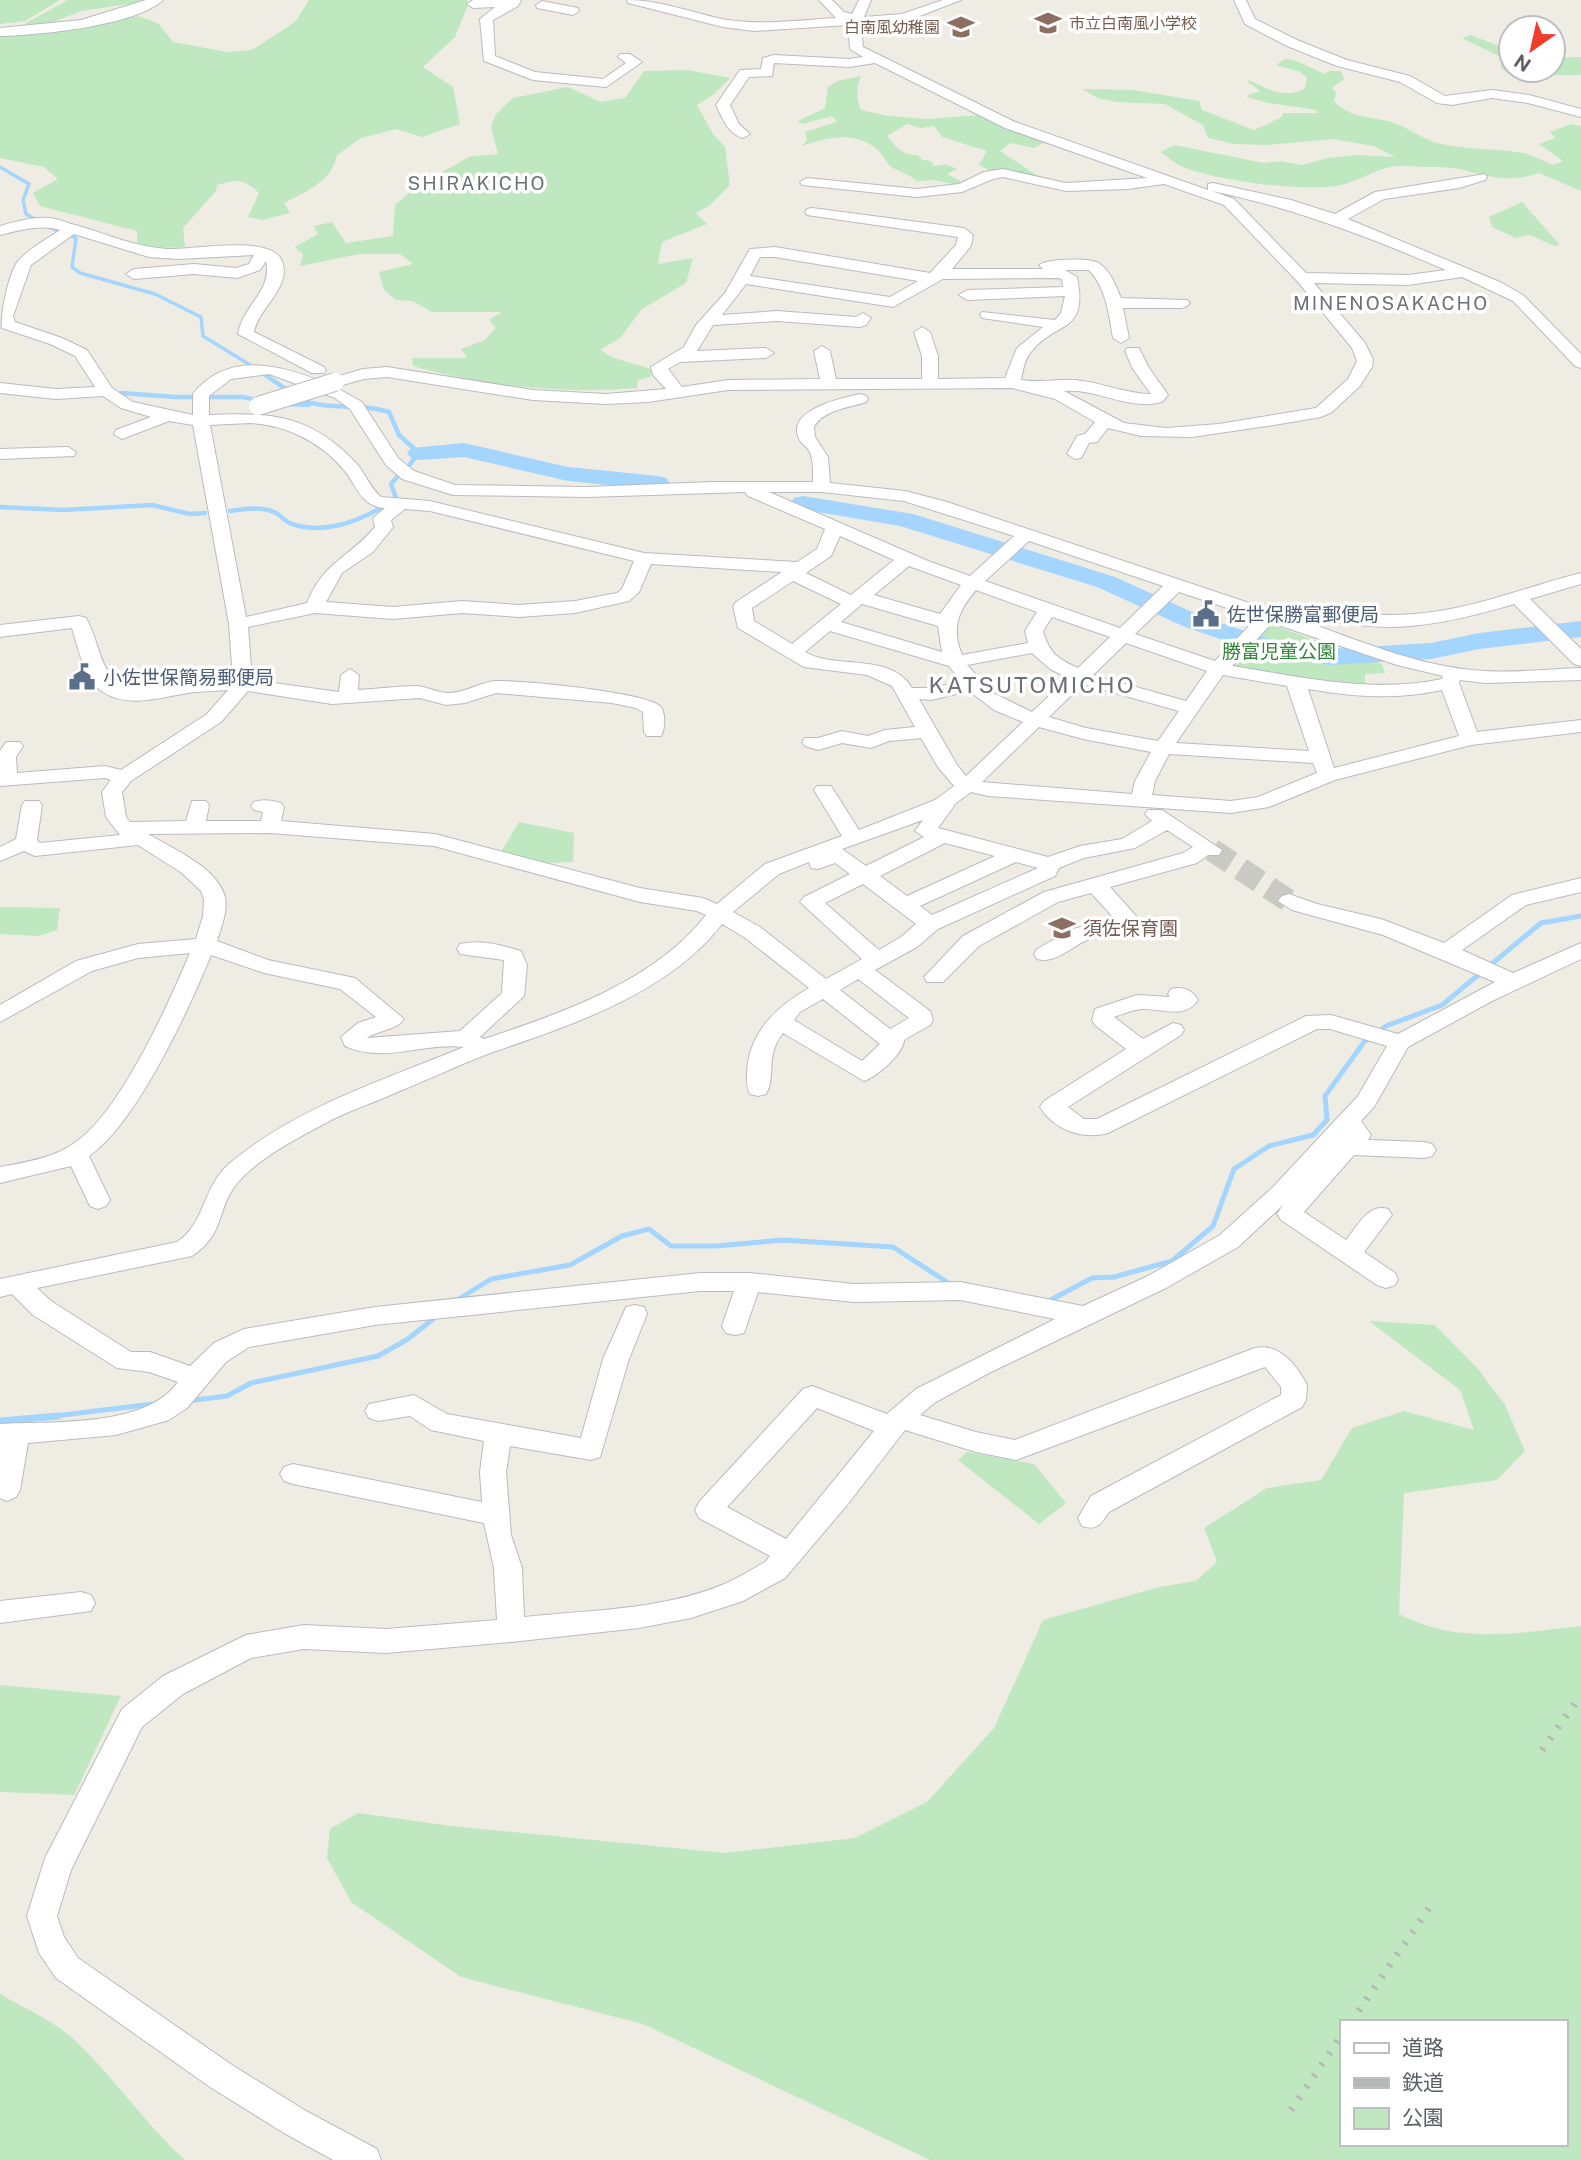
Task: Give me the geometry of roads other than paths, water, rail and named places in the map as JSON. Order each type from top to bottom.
[{"type":"street","points":[[0,32],[44,31],[83,25],[125,14],[158,0]]},
{"type":"street","points":[[633,0],[723,23],[754,27],[904,18],[955,0]]},
{"type":"street","points":[[825,0],[839,15],[854,19]]},
{"type":"street","points":[[122,434],[201,405],[258,405],[337,381],[387,372],[533,396],[607,399],[648,397],[728,385],[1012,383],[1040,388],[1067,399],[1105,421],[1136,431],[1160,433],[1321,412],[1330,407],[1364,368],[1366,358],[1359,346],[1326,310],[1302,278],[1229,202],[1010,125],[857,49],[853,38],[854,19],[865,0]]},
{"type":"street","points":[[1240,0],[1250,21],[1292,43],[1342,63],[1405,79],[1442,100],[1452,101],[1492,94],[1529,99],[1581,113]]},
{"type":"street","points":[[472,4],[514,1]]},
{"type":"street","points":[[514,1],[486,19],[489,58],[533,76],[606,83],[635,62],[625,57]]},
{"type":"street","points":[[542,5],[573,11]]},
{"type":"street","points":[[744,134],[733,126],[723,105],[745,73],[767,73],[768,61],[774,59],[849,63],[878,59]]},
{"type":"street","points":[[807,182],[917,193],[962,188],[989,175],[1003,173],[1066,187],[1172,181],[1249,194],[1335,220],[1464,272],[1518,298],[1581,363]]},
{"type":"street","points":[[1335,220],[1380,195],[1459,184],[1480,177]]},
{"type":"street","points":[[742,279],[893,302],[938,274],[963,247],[967,235],[959,231],[812,212]]},
{"type":"street","points":[[0,231],[48,222],[149,252],[180,254],[238,249],[264,252],[275,263],[275,282],[265,302],[249,319],[246,334],[337,381]]},
{"type":"street","points":[[70,230],[24,263],[5,316],[8,325],[56,341],[81,353],[106,391],[127,405],[167,416]]},
{"type":"street","points":[[134,274],[194,269],[237,273],[254,267],[264,252]]},
{"type":"street","points":[[678,392],[659,372],[659,367],[690,350],[708,321],[732,295],[755,252],[938,274],[1060,273],[1069,276],[1072,291],[1068,315],[1060,325],[1027,346],[1019,356],[1012,383]]},
{"type":"street","points":[[938,274],[1068,264],[1093,265],[1104,275],[1115,303],[1121,338]]},
{"type":"street","points":[[1302,278],[1408,280],[1464,272]]},
{"type":"street","points":[[967,295],[1072,291]]},
{"type":"street","points":[[1115,303],[1175,301]]},
{"type":"street","points":[[988,315],[1060,325]]},
{"type":"street","points":[[708,321],[777,316],[860,322],[863,318]]},
{"type":"street","points":[[0,340],[1,332],[19,327]]},
{"type":"street","points":[[922,332],[930,356],[930,383]]},
{"type":"street","points":[[822,351],[829,384]]},
{"type":"street","points":[[1040,388],[1076,385],[1135,399],[1156,399],[1160,395],[1141,369],[1133,351]]},
{"type":"street","points":[[679,357],[766,354]]},
{"type":"street","points":[[0,1175],[36,1169],[93,1142],[122,1106],[212,930],[215,900],[207,881],[132,834],[116,817],[112,792],[124,777],[214,718],[243,684],[238,625],[201,405],[225,376],[269,369],[341,395],[358,409],[392,461],[408,475],[453,490],[587,492],[712,487],[822,487],[905,496],[1452,678],[1581,674]]},
{"type":"street","points":[[0,388],[56,394],[106,391]]},
{"type":"street","points":[[822,487],[817,449],[807,440],[804,431],[809,419],[820,412],[860,399]]},
{"type":"street","points":[[201,405],[294,426],[329,447],[350,466],[368,495],[376,502],[430,506],[644,558],[796,571],[858,600],[949,623]]},
{"type":"street","points":[[1075,454],[1083,440],[1091,439],[1105,421]]},
{"type":"street","points":[[0,454],[68,452]]},
{"type":"street","points":[[744,488],[906,559],[1218,669],[1359,692],[1421,689],[1452,678]]},
{"type":"street","points":[[315,607],[322,589],[336,569],[367,548],[384,527],[382,518],[394,505]]},
{"type":"street","points":[[835,527],[825,552],[742,606],[741,614],[746,624],[755,632],[811,663],[871,670],[899,682],[952,773],[968,785],[1012,793],[1231,807],[1262,803],[1328,776],[1470,739],[1581,726]]},
{"type":"street","points":[[1026,535],[973,584],[949,613],[948,640],[955,662],[972,685],[988,699],[1035,719],[1114,740],[1163,749],[1210,754],[1318,757]]},
{"type":"street","points":[[238,625],[315,607],[393,612],[461,607],[519,611],[575,607],[623,597],[630,592],[644,558]]},
{"type":"street","points":[[792,653],[906,559]]},
{"type":"street","points":[[1141,801],[1145,781],[1163,749],[1218,669],[1269,616],[1279,610],[1365,620],[1423,619],[1456,614],[1581,578]]},
{"type":"street","points":[[9,1286],[183,1250],[198,1242],[209,1228],[214,1206],[228,1178],[289,1133],[315,1118],[474,1043],[563,1021],[644,979],[699,939],[719,913],[772,869],[821,849],[884,829],[948,800],[968,785],[1120,635],[1175,585]]},
{"type":"street","points":[[1516,596],[1581,660]]},
{"type":"street","points":[[1047,610],[1034,625],[1036,647],[1047,660],[1078,677],[1193,708]]},
{"type":"street","points":[[0,631],[79,622],[88,651],[101,678],[110,688],[128,694],[143,695],[195,686],[243,684],[332,698],[439,689]]},
{"type":"street","points":[[827,624],[955,662],[1036,647]]},
{"type":"street","points":[[1562,642],[1581,638]]},
{"type":"street","points":[[348,697],[350,675]]},
{"type":"street","points":[[1452,678],[1470,739]]},
{"type":"street","points":[[1296,683],[1318,757],[1328,776]]},
{"type":"street","points":[[904,693],[931,694],[972,685]]},
{"type":"street","points":[[439,689],[446,699],[465,697],[495,687],[612,697],[642,703],[653,710],[654,732]]},
{"type":"street","points":[[439,689],[451,719]]},
{"type":"street","points":[[812,742],[818,744],[842,737],[871,742],[885,736],[927,731]]},
{"type":"street","points":[[13,746],[6,757],[4,779],[106,772],[124,777]]},
{"type":"street","points":[[822,796],[854,839]]},
{"type":"street","points":[[948,800],[925,831],[1049,864],[1080,852],[1128,844],[1166,822]]},
{"type":"street","points":[[935,977],[971,941],[1051,897],[1190,858],[1210,848],[1166,822],[1141,801]]},
{"type":"street","points":[[26,842],[32,806]]},
{"type":"street","points":[[195,827],[199,806]]},
{"type":"street","points":[[261,806],[274,807],[270,827]]},
{"type":"street","points":[[26,842],[36,850],[195,827],[232,816],[270,827],[360,831],[435,840],[640,895],[704,905],[752,932],[894,1043],[864,1073],[779,1021]]},
{"type":"street","points":[[889,1039],[922,1020],[922,1016],[868,964],[811,902],[943,836]]},
{"type":"street","points":[[0,855],[26,842]]},
{"type":"street","points":[[744,890],[764,890],[837,854],[930,924]]},
{"type":"street","points":[[905,905],[1014,855]]},
{"type":"street","points":[[758,1088],[759,1057],[765,1040],[792,1007],[909,942],[930,924],[1048,871],[1049,864]]},
{"type":"street","points":[[1045,954],[1081,934],[1128,921],[1095,884]]},
{"type":"street","points":[[1445,952],[1519,900],[1581,885]]},
{"type":"street","points":[[1289,901],[1310,911],[1370,923],[1514,982]]},
{"type":"street","points":[[0,1015],[85,967],[138,950],[206,945],[264,966],[347,983],[393,1019],[366,1028],[352,1037],[353,1041],[364,1046],[474,1043]]},
{"type":"street","points":[[468,949],[498,951],[513,956],[516,965],[513,996],[479,1024],[474,1043]]},
{"type":"street","points":[[365,2160],[295,2122],[221,2076],[67,1968],[50,1943],[42,1916],[56,1868],[132,1718],[173,1685],[246,1647],[304,1637],[386,1641],[639,1616],[691,1607],[733,1592],[775,1570],[896,1423],[925,1396],[980,1366],[1059,1331],[1084,1315],[1157,1282],[1229,1241],[1280,1194],[1366,1101],[1400,1042],[1581,950]]},
{"type":"street","points":[[1142,1050],[1103,1020],[1103,1014],[1113,1008],[1143,1002],[1172,1006],[1183,1004],[1186,1000],[1180,994]]},
{"type":"street","points":[[1173,1030],[1052,1107],[1079,1126],[1100,1127],[1314,1021],[1331,1022],[1400,1042]]},
{"type":"street","points":[[1348,1119],[1359,1135],[1289,1214],[1386,1279]]},
{"type":"street","points":[[1348,1147],[1424,1150]]},
{"type":"street","points":[[76,1152],[98,1200]]},
{"type":"street","points":[[1349,1254],[1381,1215]]},
{"type":"street","points":[[7,1490],[8,1434],[134,1422],[159,1414],[175,1404],[195,1378],[228,1344],[244,1338],[387,1315],[700,1282],[748,1282],[854,1293],[960,1291],[1084,1315]]},
{"type":"street","points":[[735,1326],[748,1282]]},
{"type":"street","points":[[9,1286],[125,1360],[150,1362],[195,1378]]},
{"type":"street","points":[[378,1410],[414,1405],[440,1423],[591,1450],[616,1359],[635,1314]]},
{"type":"street","points":[[790,1554],[708,1510],[812,1396],[896,1423],[1016,1450],[1261,1356],[1273,1359],[1294,1385],[1293,1400],[1100,1504],[1091,1518]]},
{"type":"street","points":[[498,1435],[493,1472],[498,1535],[508,1568],[511,1630]]},
{"type":"street","points":[[293,1474],[478,1513],[496,1512]]},
{"type":"street","points":[[0,1612],[80,1603]]},
{"type":"waterway","points":[[0,167],[29,184],[23,200],[26,214],[38,221]]},
{"type":"waterway","points":[[46,226],[76,238],[72,267],[80,273],[155,294],[201,317],[203,336],[250,365]]},
{"type":"waterway","points":[[264,374],[290,392]]},
{"type":"waterway","points":[[121,393],[175,397],[243,397],[257,400]]},
{"type":"waterway","points":[[298,398],[320,405],[389,412],[399,435],[419,453],[410,464]]},
{"type":"waterway","points":[[287,404],[309,405]]},
{"type":"waterway","points":[[419,453],[464,450],[568,474],[658,483]]},
{"type":"waterway","points":[[230,511],[263,509],[276,513],[292,524],[319,528],[333,526],[360,518],[396,498],[391,484],[397,477]]},
{"type":"waterway","points":[[803,503],[904,519],[1106,582],[1194,622],[1261,645],[1330,657],[1431,651],[1479,641],[1581,629]]},
{"type":"waterway","points":[[0,507],[64,510],[152,505],[190,514],[205,513]]},
{"type":"waterway","points":[[1378,1032],[1386,1026],[1442,1005],[1541,923],[1581,916]]},
{"type":"waterway","points":[[1045,1303],[1092,1278],[1114,1277],[1172,1261],[1213,1226],[1234,1169],[1269,1146],[1313,1135],[1327,1120],[1325,1096],[1364,1042],[1370,1038]]},
{"type":"waterway","points":[[454,1302],[491,1279],[570,1265],[622,1236],[649,1229],[671,1246],[716,1246],[783,1240],[893,1247],[953,1286]]},
{"type":"waterway","points":[[188,1401],[227,1396],[251,1383],[378,1356],[408,1339],[438,1315]]},
{"type":"waterway","points":[[46,1417],[153,1404]]},
{"type":"waterway","points":[[46,1417],[58,1416]]},
{"type":"waterway","points":[[0,1421],[46,1417]]},
{"type":"waterway","points":[[38,1418],[46,1417]]},
{"type":"tunnel","points":[[1212,850],[1289,901]]},
{"type":"railway","points":[[1542,1750],[1581,1695]]},
{"type":"railway","points":[[1352,2020],[1431,1905]]},
{"type":"railway","points":[[1291,2110],[1340,2037]]},
{"type":"place","name":"市立白南風小学校","points":[[1048,23]]},
{"type":"place","name":"白南風幼稚園","points":[[961,27]]},
{"type":"place","name":"佐世保勝富郵便局","points":[[1206,614]]},
{"type":"place","name":"小佐世保簡易郵便局","points":[[82,677]]},
{"type":"place","name":"須佐保育園","points":[[1062,928]]},
{"type":"district","name":"SHIRAKICHO","points":[[477,183]]},
{"type":"district","name":"MINENOSAKACHO","points":[[1391,303]]},
{"type":"district","name":"KATSUTOMICHO","points":[[1032,684]]},
{"type":"park label","name":"勝富児童公園","points":[[1279,651]]}]
